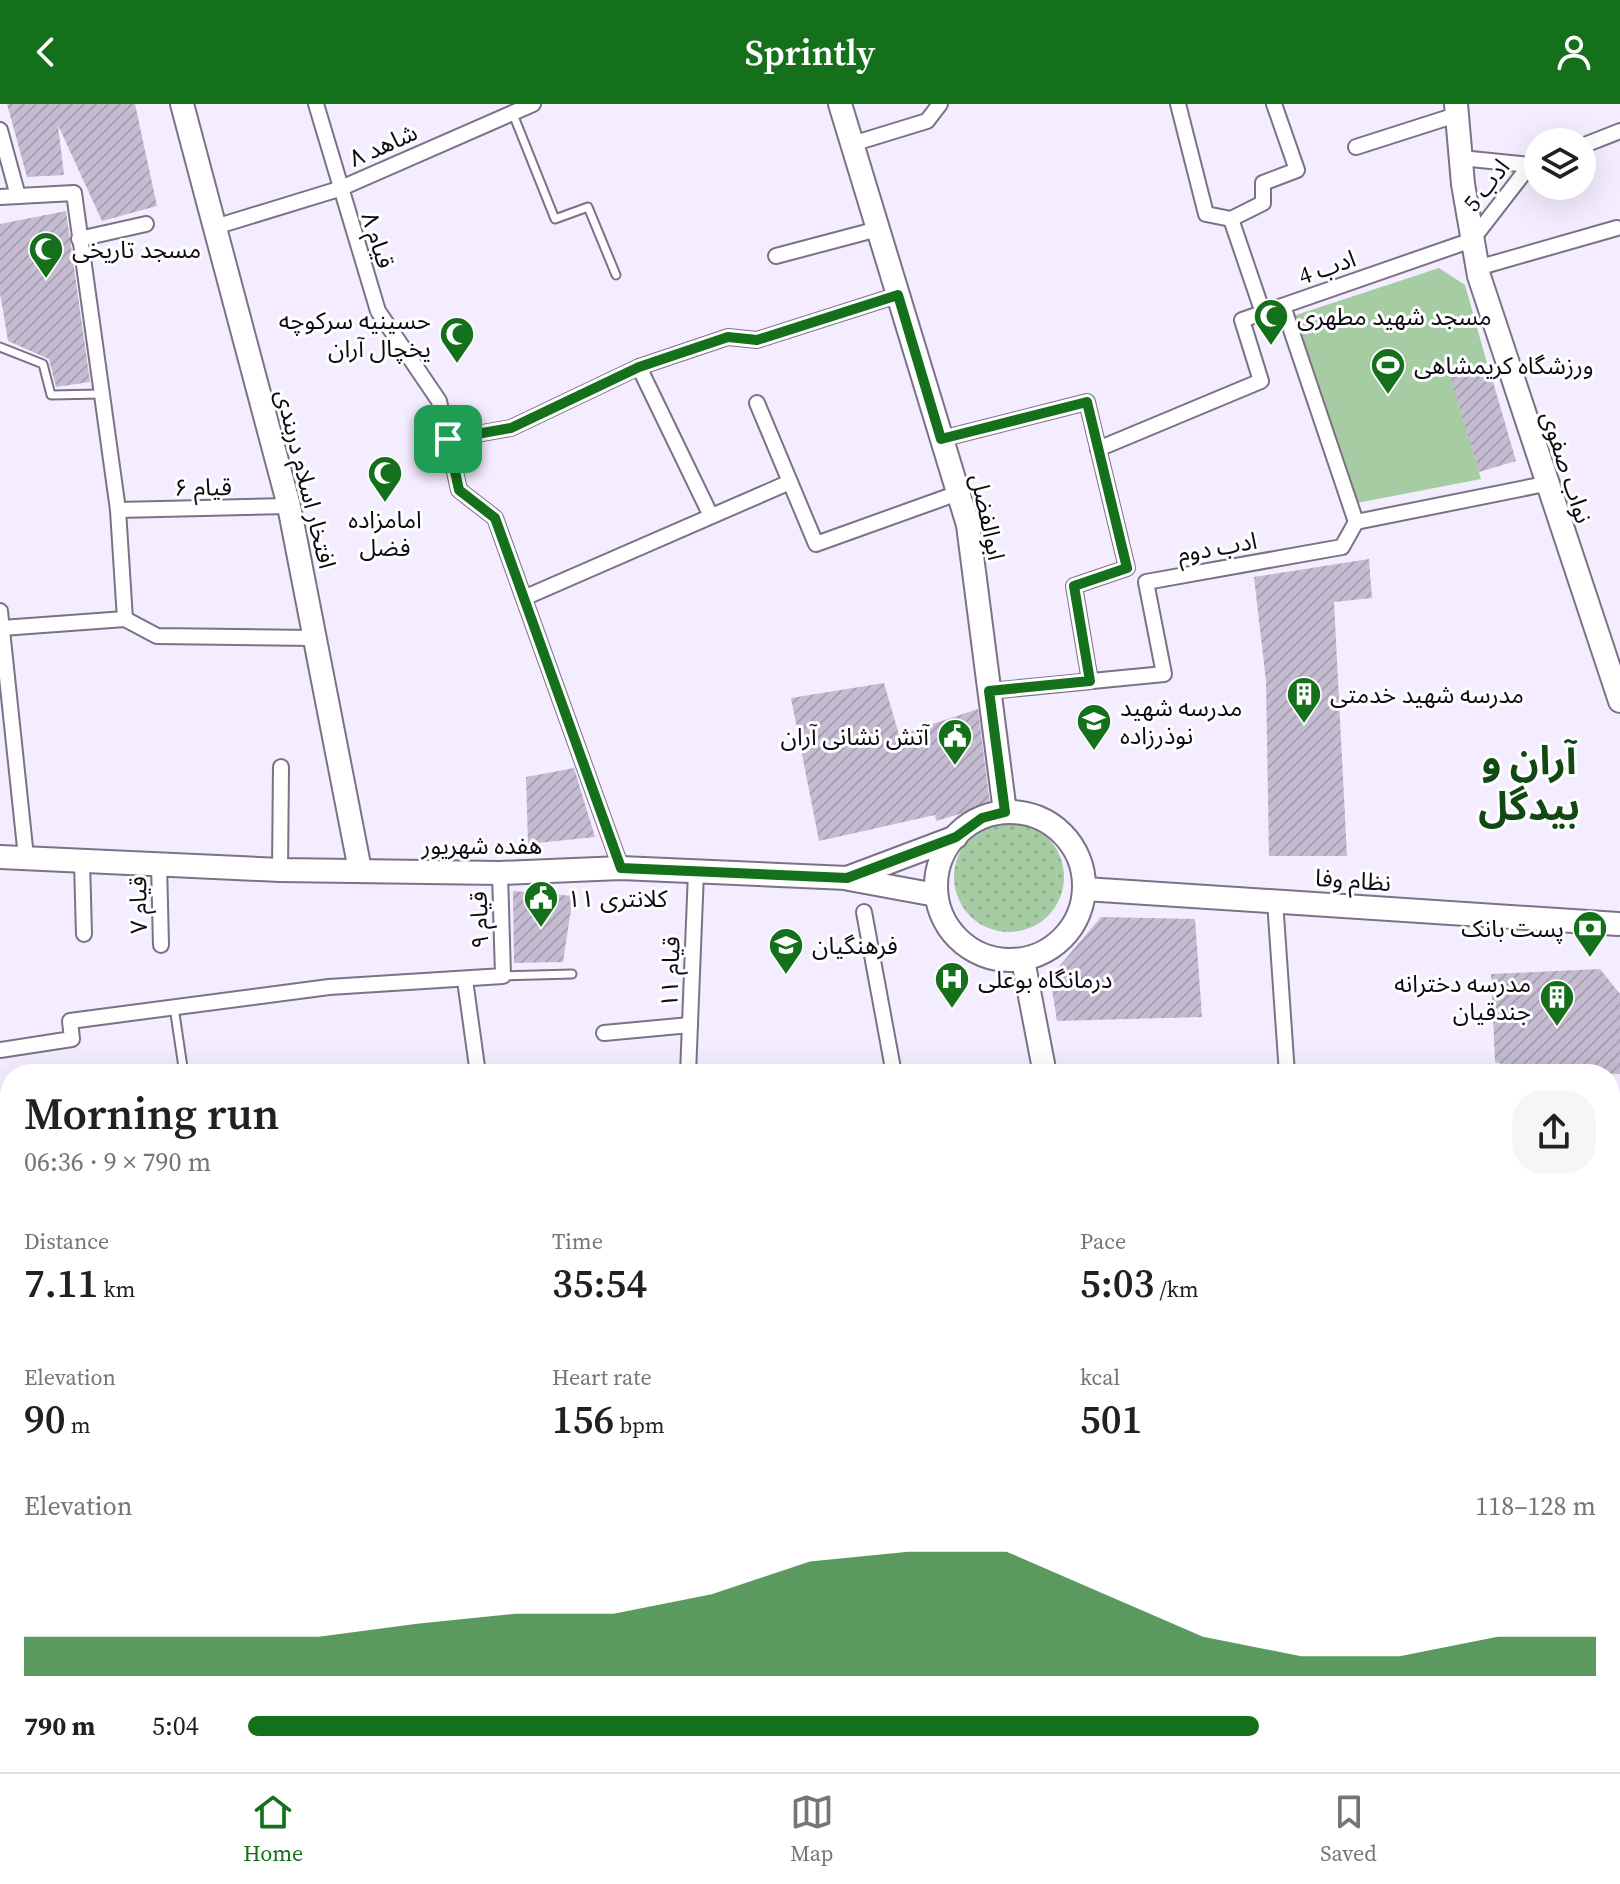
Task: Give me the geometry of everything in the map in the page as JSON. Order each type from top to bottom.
[{"type":"main road","name":"افتخار اسلام دربندی","points":[[182,104],[289,506],[360,870]]},
{"type":"main road","name":"ابوالفضل","points":[[840,104],[968,525],[1005,812]]},
{"type":"main road","name":"نواب صفوی","points":[[1456,110],[1477,268],[1545,484],[1620,701]]},
{"type":"main road","points":[[1005,812],[1030,815],[1052,825],[1070,842],[1082,864],[1085,889],[1080,913],[1067,935],[1047,951],[1023,960],[998,960],[976,952],[956,938],[943,918],[936,895],[938,871],[946,849],[956,837],[982,818],[1005,812]]},
{"type":"main road","name":"هفده شهریور","points":[[0,857],[280,870],[500,873],[621,868],[847,878],[956,837]]},
{"type":"main road","points":[[847,878],[936,895]]},
{"type":"main road","name":"نظام وفا","points":[[1085,889],[1619,925]]},
{"type":"main road","points":[[1023,960],[1043,1064]]},
{"type":"street","name":"قیام ۸","points":[[316,104],[378,311],[439,401],[459,490],[495,518],[526,597],[621,868]]},
{"type":"street","name":"شاهد ۸","points":[[215,227],[339,189],[533,104]]},
{"type":"street","points":[[852,144],[927,121],[940,104]]},
{"type":"street","points":[[1178,104],[1206,214],[1231,219],[1263,203],[1263,183],[1297,170],[1274,104]]},
{"type":"street","points":[[1356,147],[1456,110]]},
{"type":"street","points":[[0,130],[18,196]]},
{"type":"street","points":[[1596,140],[1620,131]]},
{"type":"street","points":[[1461,158],[1524,163]]},
{"type":"street","name":"ادب 5","points":[[1472,240],[1524,176]]},
{"type":"street","points":[[0,197],[74,193],[118,510],[125,619]]},
{"type":"street","points":[[1098,449],[1261,381],[1242,320],[1263,313],[1231,219]]},
{"type":"street","points":[[79,239],[146,224]]},
{"type":"street","points":[[1477,268],[1617,228]]},
{"type":"street","points":[[776,256],[878,229]]},
{"type":"street","name":"ادب 4","points":[[1263,313],[1472,240]]},
{"type":"street","points":[[448,439],[511,428],[639,367],[728,337],[757,340],[898,295]]},
{"type":"street","points":[[1283,306],[1356,522],[1545,484]]},
{"type":"street","points":[[639,367],[711,516]]},
{"type":"street","points":[[941,439],[1087,402],[1127,568],[1146,582],[1164,674],[989,691]]},
{"type":"street","points":[[757,403],[816,544],[958,493]]},
{"type":"street","points":[[526,597],[790,482]]},
{"type":"street","name":"قیام ۶","points":[[118,510],[289,506]]},
{"type":"street","name":"ادب دوم","points":[[1146,582],[1342,547],[1356,522]]},
{"type":"street","points":[[1090,681],[1074,586],[1127,568]]},
{"type":"street","points":[[0,611],[26,857]]},
{"type":"street","points":[[2,628],[125,619],[157,636],[315,638]]},
{"type":"street","points":[[280,870],[281,767]]},
{"type":"street","points":[[82,862],[84,934]]},
{"type":"street","name":"قیام ۷","points":[[159,864],[161,945]]},
{"type":"street","name":"قیام ۱۱","points":[[688,1064],[696,872]]},
{"type":"street","name":"قیام ۹","points":[[0,1050],[72,1039],[70,1021],[329,987],[503,976],[500,873]]},
{"type":"street","points":[[1275,901],[1286,1064]]},
{"type":"street","points":[[864,912],[892,1064]]},
{"type":"street","points":[[465,980],[477,1064]]},
{"type":"street","points":[[604,1033],[690,1025]]},
{"type":"lane","points":[[512,112],[555,219],[588,207],[616,275]]},
{"type":"lane","points":[[0,347],[43,364],[51,395],[101,394]]},
{"type":"lane","points":[[503,976],[572,974]]},
{"type":"lane","points":[[174,1007],[183,1064]]},
{"type":"green space","name":"ورزشگاه کریمشاهی","points":[[1439,268],[1465,285],[1487,363],[1451,376],[1481,479],[1357,503],[1293,316]]},
{"type":"green space","points":[[1009,822],[1030,826],[1048,838],[1060,856],[1064,877],[1060,898],[1048,916],[1030,928],[1009,932],[988,928],[970,916],[958,898],[954,877],[958,856],[970,838],[988,826]]},
{"type":"building","points":[[7,104],[135,104],[157,206],[102,221],[58,125],[64,175],[27,177]]},
{"type":"building","points":[[66,211],[90,382],[56,387],[49,359],[8,341],[0,293],[0,224]]},
{"type":"building","points":[[1489,368],[1516,461],[1479,472],[1450,375]]},
{"type":"building","name":"مدرسه شهید خدمتی","points":[[1369,559],[1372,598],[1334,602],[1347,856],[1269,856],[1266,681],[1254,577]]},
{"type":"building","points":[[884,683],[899,735],[978,709],[990,805],[936,821],[935,815],[819,841],[791,698]]},
{"type":"building","points":[[574,768],[595,837],[528,844],[526,777]]},
{"type":"building","name":"کلانتری ۱۱","points":[[513,891],[573,896],[563,962],[514,963]]},
{"type":"building","points":[[1101,917],[1195,919],[1202,1017],[1057,1021],[1050,977]]},
{"type":"building","name":"مدرسه دخترانه جندقیان","points":[[1600,969],[1620,994],[1620,1064],[1495,1062],[1491,974]]},
{"type":"place","name":"مسجد تاریخی","points":[[46,280]]},
{"type":"place","name":"مسجد شهید مطهری","points":[[1271,347]]},
{"type":"place","name":"حسینیه سرکوچه یخچال آران","points":[[457,365]]},
{"type":"place","name":"ورزشگاه کریمشاهی","points":[[1388,396]]},
{"type":"place","name":"امامزاده فضل","points":[[385,504]]},
{"type":"place","name":"مدرسه شهید خدمتی","points":[[1304,725]]},
{"type":"place","name":"مدرسه شهید نوذرزاده","points":[[1094,752]]},
{"type":"place","name":"آتش نشانی آران","points":[[955,767]]},
{"type":"place","name":"کلانتری ۱۱","points":[[541,929]]},
{"type":"place","name":"پست بانک","points":[[1590,959]]},
{"type":"place","name":"فرهنگیان","points":[[786,976]]},
{"type":"place","name":"درمانگاه بوعلی","points":[[952,1010]]},
{"type":"place","name":"مدرسه دخترانه جندقیان","points":[[1557,1028]]},
{"type":"district","name":"آران و بیدگل","points":[[1529,783]]},
{"type":"route","points":[[898,295],[941,439],[1087,402],[1127,568],[1074,586],[1090,681],[989,691],[1005,812],[982,818],[956,837],[847,878],[621,868],[526,597],[495,518],[459,490],[448,439],[511,428],[639,367],[728,337],[757,340],[898,295]]}]
